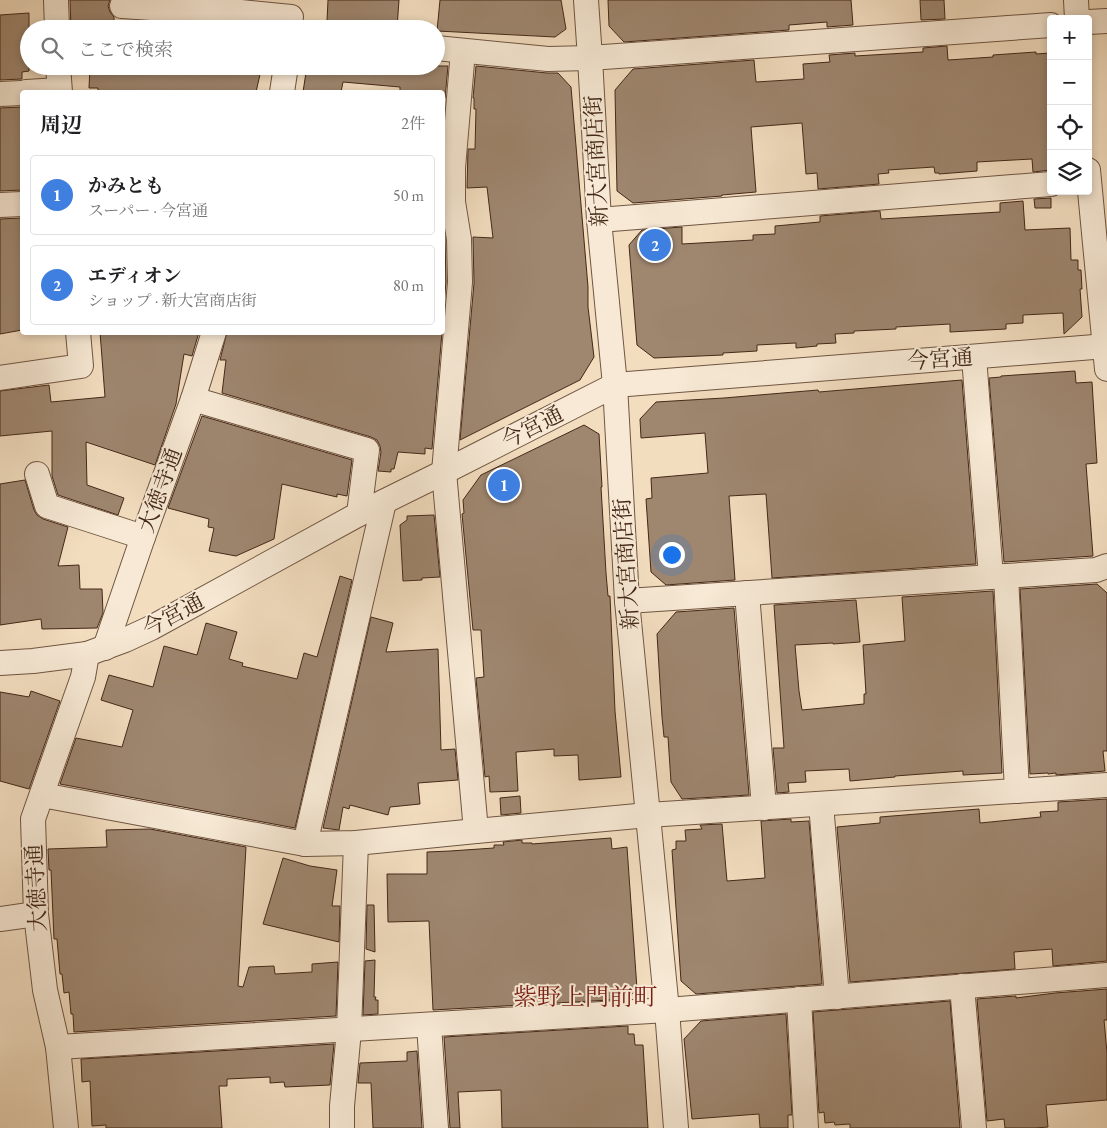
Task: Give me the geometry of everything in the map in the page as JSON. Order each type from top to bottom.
[{"type":"street","points":[[56,0],[57,20]]},
{"type":"street","name":"新大宮商店街","points":[[586,0],[598,220],[615,385],[627,601],[667,1010],[676,1128]]},
{"type":"street","points":[[1076,0],[1077,15]]},
{"type":"street","points":[[122,6],[291,15]]},
{"type":"street","points":[[1092,22],[1107,21]]},
{"type":"street","points":[[445,49],[548,59],[590,58],[1047,25]]},
{"type":"street","points":[[463,51],[453,168],[453,202],[459,239],[460,282],[444,472],[476,831]]},
{"type":"street","points":[[59,75],[60,90]]},
{"type":"street","points":[[282,90],[285,75]]},
{"type":"street","points":[[0,94],[20,93]]},
{"type":"street","points":[[1093,178],[1106,354]]},
{"type":"street","points":[[598,220],[1047,184]]},
{"type":"street","points":[[0,206],[20,204]]},
{"type":"street","points":[[0,378],[81,366],[78,335]]},
{"type":"street","name":"大徳寺通","points":[[66,1128],[58,1047],[45,990],[36,914],[33,819],[84,677],[143,537],[193,399],[213,335]]},
{"type":"street","name":"今宮通","points":[[0,663],[33,661],[96,651],[151,628],[359,514],[615,385],[974,357],[1106,354]]},
{"type":"street","points":[[974,357],[998,576],[1017,791]]},
{"type":"street","points":[[193,399],[367,450],[359,514]]},
{"type":"street","points":[[37,474],[48,506],[143,537]]},
{"type":"street","points":[[305,844],[384,502]]},
{"type":"street","points":[[627,601],[1096,570],[1107,566]]},
{"type":"street","points":[[747,593],[764,808]]},
{"type":"street","points":[[42,795],[305,844],[356,843],[648,816],[1107,785]]},
{"type":"street","points":[[821,804],[837,997]]},
{"type":"street","points":[[342,1128],[342,1106],[349,1030],[356,843]]},
{"type":"street","points":[[0,920],[36,914]]},
{"type":"street","points":[[58,1047],[667,1010],[1107,975]]},
{"type":"street","points":[[962,986],[974,1128]]},
{"type":"street","points":[[799,999],[806,1128]]},
{"type":"street","points":[[430,1025],[436,1128]]},
{"type":"building","points":[[70,0],[110,0],[108,6],[114,20],[71,20]]},
{"type":"building","points":[[328,0],[399,0],[398,20],[327,20]]},
{"type":"building","points":[[440,0],[561,0],[566,29],[555,37],[445,31],[445,20],[438,20]]},
{"type":"building","points":[[608,0],[851,0],[853,25],[827,27],[827,22],[789,25],[789,30],[624,42],[609,26]]},
{"type":"building","points":[[920,0],[944,0],[945,19],[921,20]]},
{"type":"building","points":[[29,13],[29,20],[20,20],[20,75],[22,75],[22,79],[0,80],[0,15]]},
{"type":"building","points":[[947,46],[948,60],[1036,52],[1036,54],[1047,53],[1047,170],[1033,172],[1032,159],[977,162],[977,171],[939,174],[935,173],[934,167],[888,170],[889,173],[878,174],[879,184],[818,189],[817,173],[806,174],[802,123],[751,127],[756,192],[633,203],[617,191],[615,90],[633,69],[754,60],[756,82],[804,79],[803,64],[830,62],[829,55],[855,53],[855,56],[923,52],[923,48]]},
{"type":"building","points":[[445,66],[448,66],[445,98],[445,90],[400,90],[400,87],[343,82],[341,90],[303,90],[306,75],[445,75]]},
{"type":"building","points":[[476,66],[558,73],[571,87],[588,287],[588,307],[594,357],[580,380],[460,440],[474,283],[473,237],[493,238],[487,187],[467,188],[468,149],[475,149],[476,109],[474,109],[473,98]]},
{"type":"building","points":[[90,75],[260,75],[256,90],[98,90],[98,88],[89,88]]},
{"type":"building","points":[[20,107],[20,190],[0,191],[0,108]]},
{"type":"building","points":[[1051,198],[1051,208],[1035,208],[1034,199]]},
{"type":"building","points":[[1023,201],[1025,230],[1070,228],[1071,260],[1078,260],[1078,270],[1081,270],[1082,317],[1064,334],[1063,313],[1023,315],[1023,323],[1006,324],[1006,329],[950,332],[950,324],[896,327],[896,329],[835,334],[836,343],[796,348],[796,343],[757,345],[757,351],[723,353],[723,355],[654,358],[637,345],[629,245],[642,230],[682,227],[682,244],[753,240],[753,235],[775,234],[775,226],[820,222],[820,216],[880,211],[881,219],[1000,212],[1000,203]]},
{"type":"building","points":[[20,218],[20,330],[0,334],[0,219]]},
{"type":"building","points":[[445,236],[446,282],[445,293]]},
{"type":"building","points":[[100,335],[198,335],[192,356],[184,354],[176,404],[155,465],[86,442],[87,485],[124,498],[118,515],[58,495],[52,476],[52,431],[0,436],[0,391],[49,385],[51,402],[105,397]]},
{"type":"building","points":[[226,335],[442,335],[432,449],[425,448],[425,454],[398,452],[394,469],[391,469],[391,472],[378,471],[380,446],[377,440],[371,437],[222,393],[226,360],[220,360]]},
{"type":"building","points":[[1075,371],[1076,383],[1092,382],[1097,463],[1086,464],[1093,556],[1004,562],[989,378]]},
{"type":"building","points":[[962,380],[976,564],[772,578],[766,494],[729,496],[735,580],[666,585],[651,572],[646,499],[652,498],[651,478],[708,473],[705,433],[641,438],[640,419],[656,402],[818,390],[819,392]]},
{"type":"building","points":[[202,416],[352,460],[347,496],[337,494],[337,497],[282,484],[274,539],[236,556],[209,551],[214,528],[208,527],[209,519],[168,508]]},
{"type":"building","points":[[584,425],[599,434],[606,573],[608,596],[610,596],[615,711],[621,777],[579,780],[578,755],[554,756],[554,749],[516,752],[518,791],[490,792],[489,776],[485,777],[476,678],[484,677],[481,630],[473,630],[462,514],[464,513],[463,500],[481,475]]},
{"type":"building","points":[[25,480],[37,515],[43,519],[68,527],[58,566],[79,565],[80,589],[102,589],[103,613],[97,628],[42,629],[41,619],[0,625],[0,484]]},
{"type":"building","points":[[434,515],[440,577],[403,581],[400,525],[407,520],[407,516]]},
{"type":"building","points":[[340,576],[352,580],[295,828],[60,784],[76,738],[122,747],[133,710],[101,700],[109,675],[153,687],[164,646],[197,655],[206,623],[237,632],[229,659],[243,663],[242,666],[297,679],[304,653],[317,657]]},
{"type":"building","points":[[1097,584],[1107,593],[1107,751],[1103,751],[1105,771],[1056,775],[1056,773],[1030,774],[1020,589]]},
{"type":"building","points":[[993,591],[1002,773],[963,775],[963,771],[850,781],[849,769],[805,771],[806,782],[788,783],[789,792],[777,793],[773,748],[784,748],[774,605],[856,600],[860,642],[795,645],[802,710],[864,704],[864,694],[866,694],[863,645],[905,641],[902,597]]},
{"type":"building","points":[[734,608],[749,795],[682,799],[671,782],[668,737],[664,737],[657,634],[676,612]]},
{"type":"building","points":[[371,617],[393,623],[386,652],[438,649],[441,750],[455,749],[458,780],[418,783],[420,804],[390,807],[388,815],[350,805],[349,809],[343,807],[339,830],[323,828]]},
{"type":"building","points":[[31,691],[60,701],[29,789],[0,781],[0,692],[29,697]]},
{"type":"building","points":[[520,796],[521,813],[501,815],[500,798]]},
{"type":"building","points":[[1107,799],[1107,961],[1053,966],[1052,949],[1014,952],[1015,969],[850,982],[837,827],[880,823],[880,817],[979,809],[980,823],[1041,817],[1040,812],[1058,811],[1058,802]]},
{"type":"building","points":[[791,819],[791,822],[809,821],[822,984],[696,994],[681,981],[672,850],[676,849],[676,841],[686,841],[685,830],[702,829],[700,825],[722,824],[727,881],[765,878],[761,821]]},
{"type":"building","points":[[150,829],[246,847],[238,986],[243,987],[249,967],[274,966],[275,974],[312,972],[312,964],[338,962],[336,1016],[74,1032],[69,992],[64,993],[62,974],[60,974],[57,939],[54,939],[51,870],[49,870],[48,849],[107,847],[106,830]]},
{"type":"building","points":[[611,838],[612,849],[627,847],[637,989],[627,999],[433,1010],[429,921],[388,922],[387,874],[427,874],[427,852],[494,848],[494,845],[504,845],[503,842],[522,840],[522,843],[532,844]]},
{"type":"building","points":[[283,858],[310,866],[337,870],[332,906],[340,906],[339,942],[263,924]]},
{"type":"building","points":[[367,905],[374,905],[375,952],[366,949]]},
{"type":"building","points":[[375,960],[374,997],[376,997],[375,1000],[378,1000],[378,1014],[363,1015],[365,961]]},
{"type":"building","points":[[1107,989],[1107,1020],[1104,1020],[1107,1053],[1107,1100],[1046,1105],[1048,1127],[1005,1128],[1004,1119],[987,1121],[977,999],[1016,996],[1016,998]]},
{"type":"building","points":[[950,1001],[960,1128],[850,1128],[850,1124],[835,1125],[834,1122],[825,1123],[824,1112],[819,1113],[813,1012]]},
{"type":"building","points":[[786,1014],[792,1115],[788,1115],[788,1128],[760,1128],[759,1114],[692,1119],[684,1039],[701,1021]]},
{"type":"building","points":[[628,1026],[628,1034],[634,1034],[635,1045],[643,1045],[648,1128],[502,1128],[501,1090],[458,1092],[460,1128],[450,1128],[444,1037]]},
{"type":"building","points":[[334,1044],[330,1085],[285,1087],[284,1082],[270,1083],[270,1077],[227,1079],[227,1086],[219,1086],[222,1128],[106,1128],[106,1125],[92,1126],[90,1081],[82,1082],[81,1059]]},
{"type":"building","points":[[417,1051],[422,1128],[373,1128],[371,1083],[358,1083],[360,1063],[407,1061],[407,1052]]},
{"type":"place","name":"エディオン","points":[[655,245]]},
{"type":"place","name":"かみとも","points":[[504,485]]},
{"type":"district","name":"紫野上門前町","points":[[585,996]]}]
